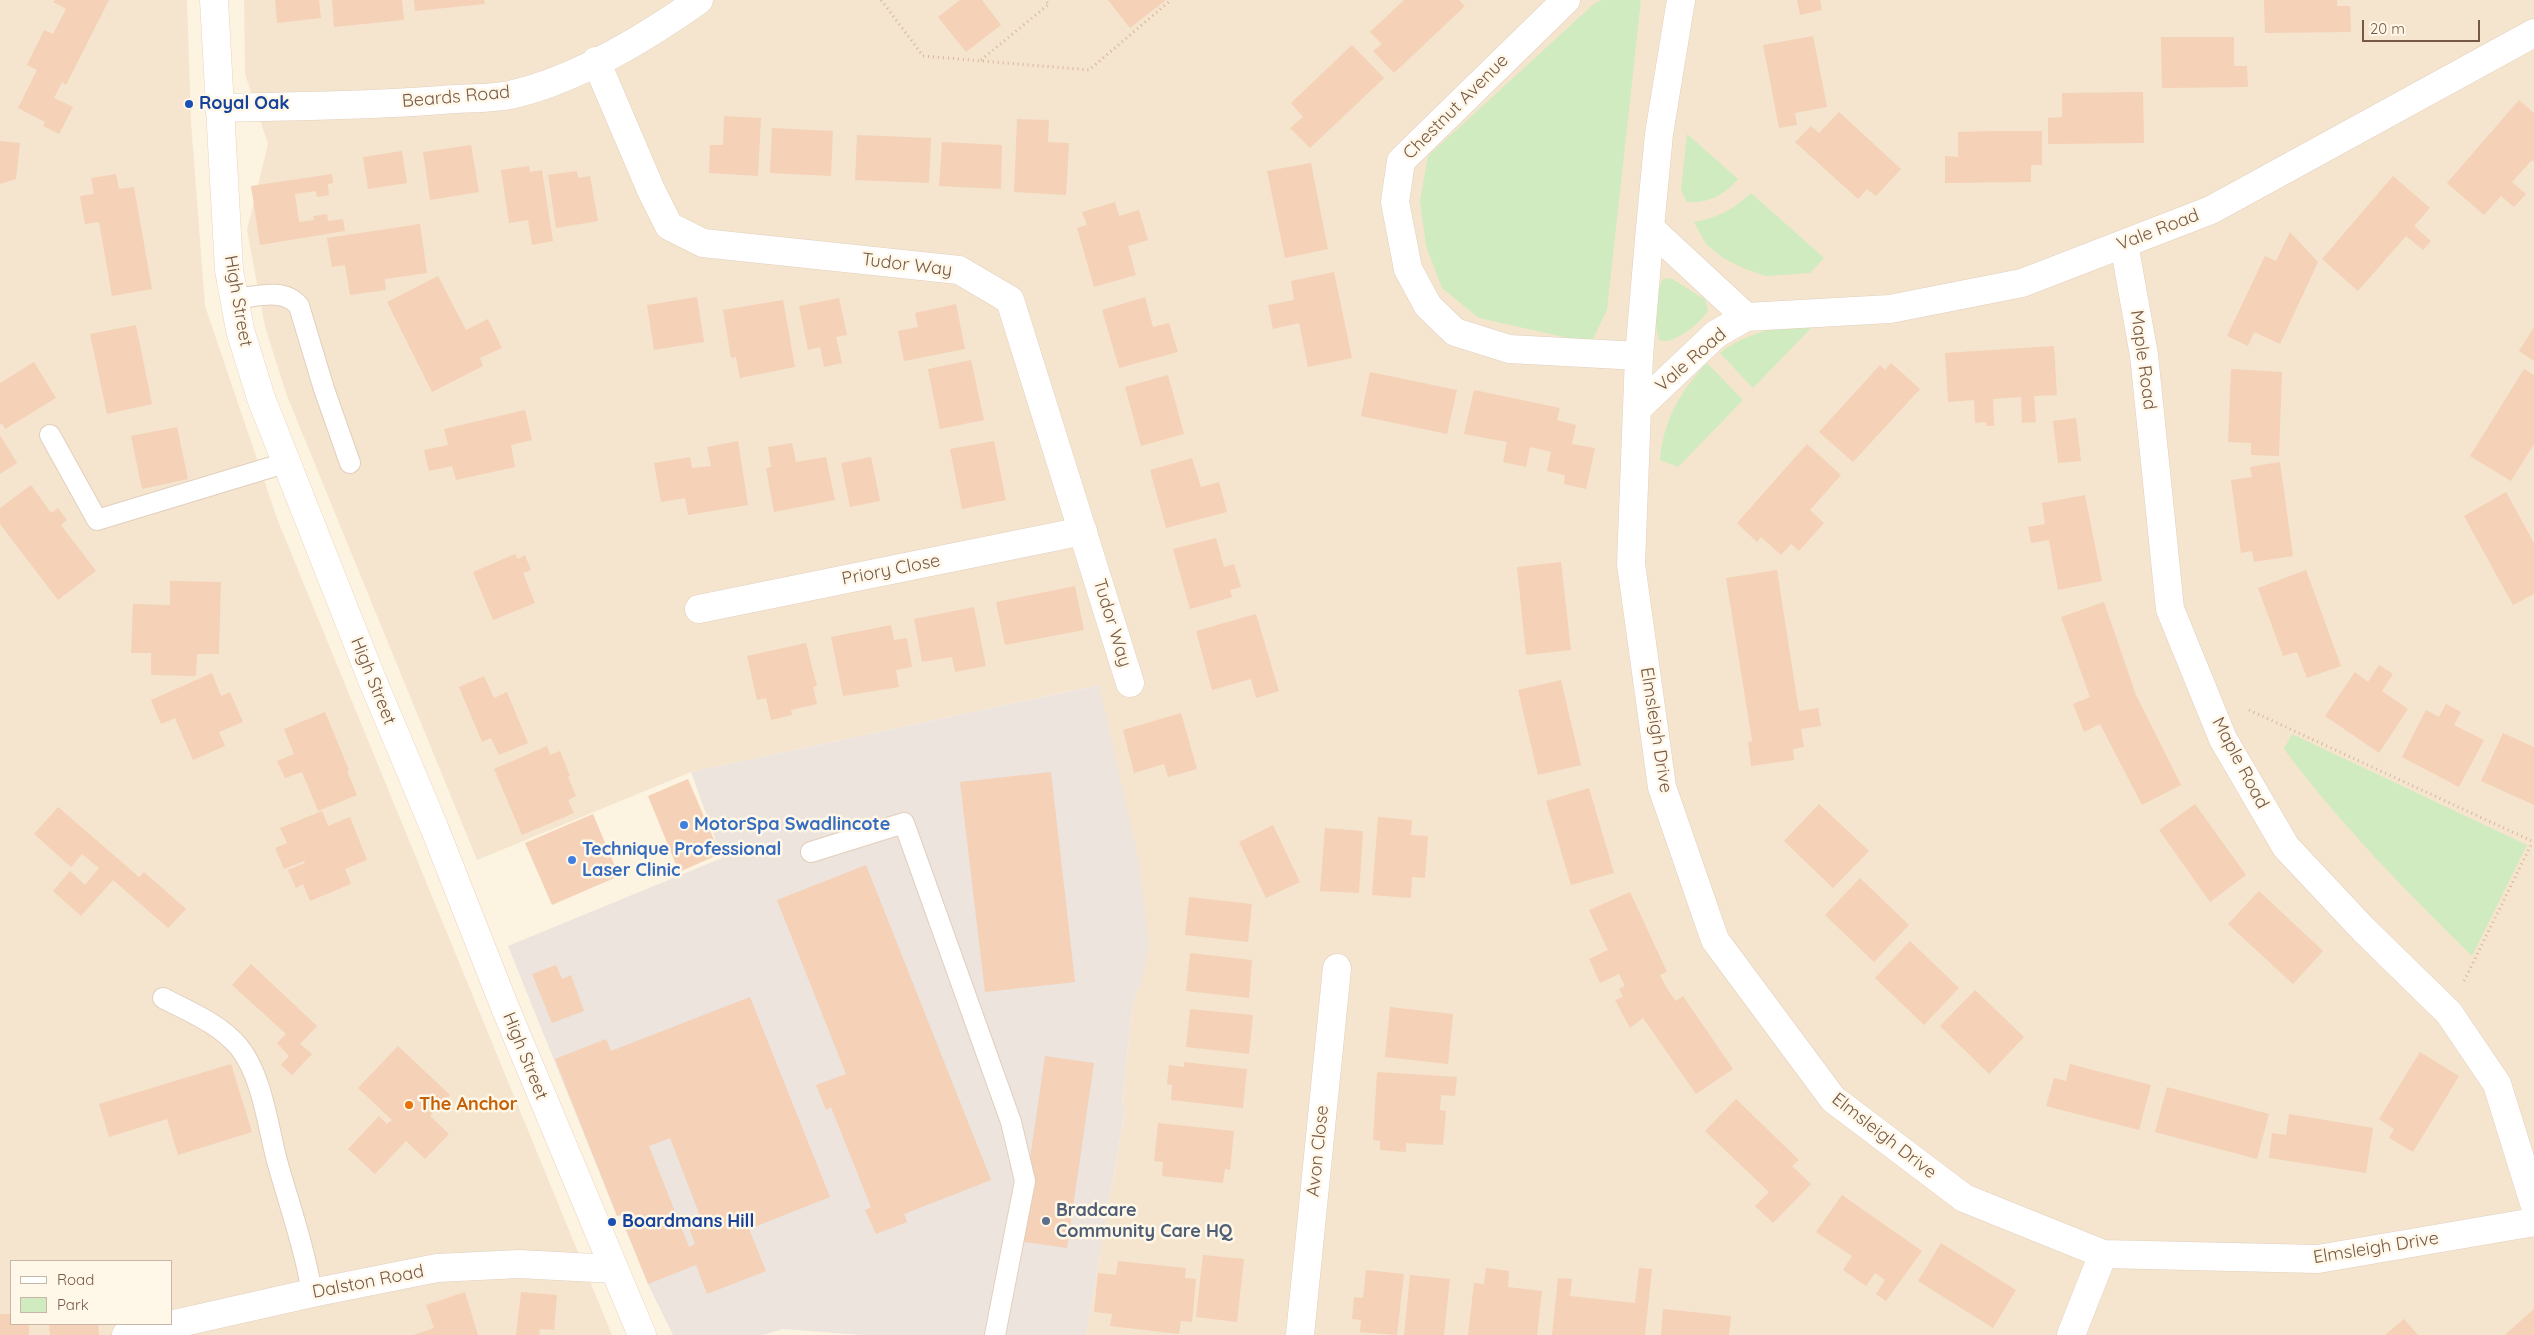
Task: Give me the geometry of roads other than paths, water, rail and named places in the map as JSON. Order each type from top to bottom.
[{"type":"street","name":"High Street","points":[[214,0],[230,270],[240,330],[261,398],[285,463],[504,1005],[642,1335]]},
{"type":"street","name":"Beards Road","points":[[219,108],[421,102],[509,95],[554,82],[657,30],[699,0]]},
{"type":"street","name":"Chestnut Avenue","points":[[1566,0],[1401,161],[1395,202],[1408,269],[1428,306],[1455,332],[1509,349],[1639,356]]},
{"type":"street","points":[[1639,407],[1639,356],[1659,134],[1681,0]]},
{"type":"street","name":"Vale Road","points":[[1639,407],[1716,334],[1746,318],[1890,309],[2022,283],[2210,210],[2534,33]]},
{"type":"street","name":"Tudor Way","points":[[596,61],[651,190],[669,226],[703,242],[959,270],[1010,300],[1130,683]]},
{"type":"street","name":"Vale Road","points":[[1650,228],[1746,318]]},
{"type":"street","name":"Maple Road","points":[[2124,244],[2144,355],[2170,609],[2202,688],[2224,739],[2286,847],[2364,930],[2449,1013],[2497,1084],[2534,1203]]},
{"type":"street","name":"Elmsleigh Drive","points":[[1639,407],[1631,564],[1662,787],[1715,940],[1833,1099],[1964,1198],[2103,1254],[2318,1259],[2534,1222]]},
{"type":"street","name":"Priory Close","points":[[700,609],[1083,531]]},
{"type":"street","name":"Avon Close","points":[[1300,1335],[1337,968]]},
{"type":"street","points":[[2071,1335],[2103,1254]]},
{"type":"street","name":"Dalston Road","points":[[172,1325],[312,1293],[437,1268],[519,1264],[614,1269]]},
{"type":"street","name":"Dalston Road","points":[[126,1335],[170,1325]]},
{"type":"lane","points":[[235,299],[282,294],[294,299],[299,306],[324,389],[350,463]]},
{"type":"lane","points":[[50,435],[97,520],[285,463]]},
{"type":"lane","points":[[811,852],[904,823],[1011,1122],[1025,1181],[995,1335]]},
{"type":"lane","points":[[164,998],[225,1033],[239,1047],[254,1071],[278,1164],[305,1252],[312,1293]]},
{"type":"place","name":"Royal Oak","points":[[189,104]]},
{"type":"place","name":"MotorSpa Swadlincote","points":[[684,825]]},
{"type":"place","name":"Technique Professional Laser Clinic","points":[[572,860]]},
{"type":"place","name":"The Anchor","points":[[409,1105]]},
{"type":"place","name":"Bradcare Community Care HQ","points":[[1046,1221]]},
{"type":"place","name":"Boardmans Hill","points":[[612,1222]]}]
